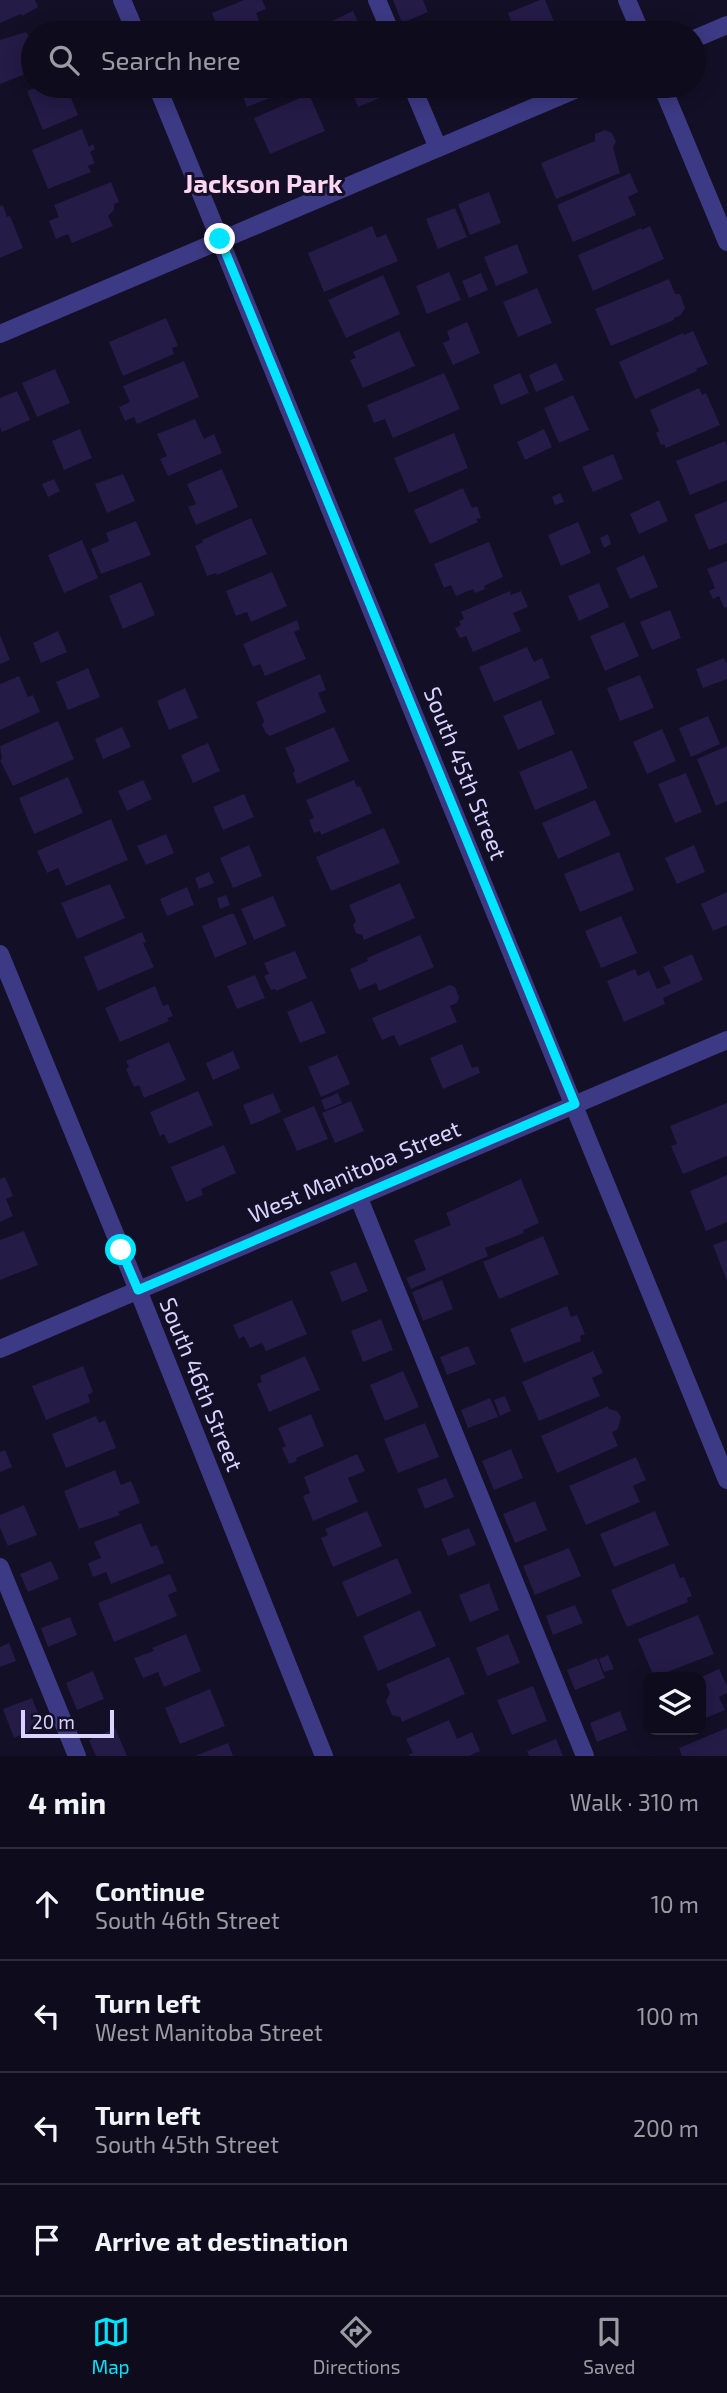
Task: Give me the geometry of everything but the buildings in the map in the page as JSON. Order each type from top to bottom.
[{"type":"street","points":[[122,0],[131,21]]},
{"type":"street","points":[[377,0],[386,21]]},
{"type":"street","points":[[627,0],[635,21]]},
{"type":"street","points":[[706,34],[727,25]]},
{"type":"street","name":"South 45th Street","points":[[162,98],[727,1480]]},
{"type":"street","points":[[417,98],[438,148]]},
{"type":"street","points":[[1,331],[556,98]]},
{"type":"street","points":[[667,98],[727,242]]},
{"type":"street","name":"South 46th Street","points":[[0,954],[324,1756]]},
{"type":"street","name":"West Manitoba Street","points":[[0,1349],[727,1040]]},
{"type":"street","points":[[358,1196],[585,1756]]},
{"type":"street","points":[[0,1567],[77,1756]]},
{"type":"district","name":"Jackson Park","points":[[263,182]]},
{"type":"route","points":[[121,1250],[138,1290],[575,1104],[220,239]]}]
